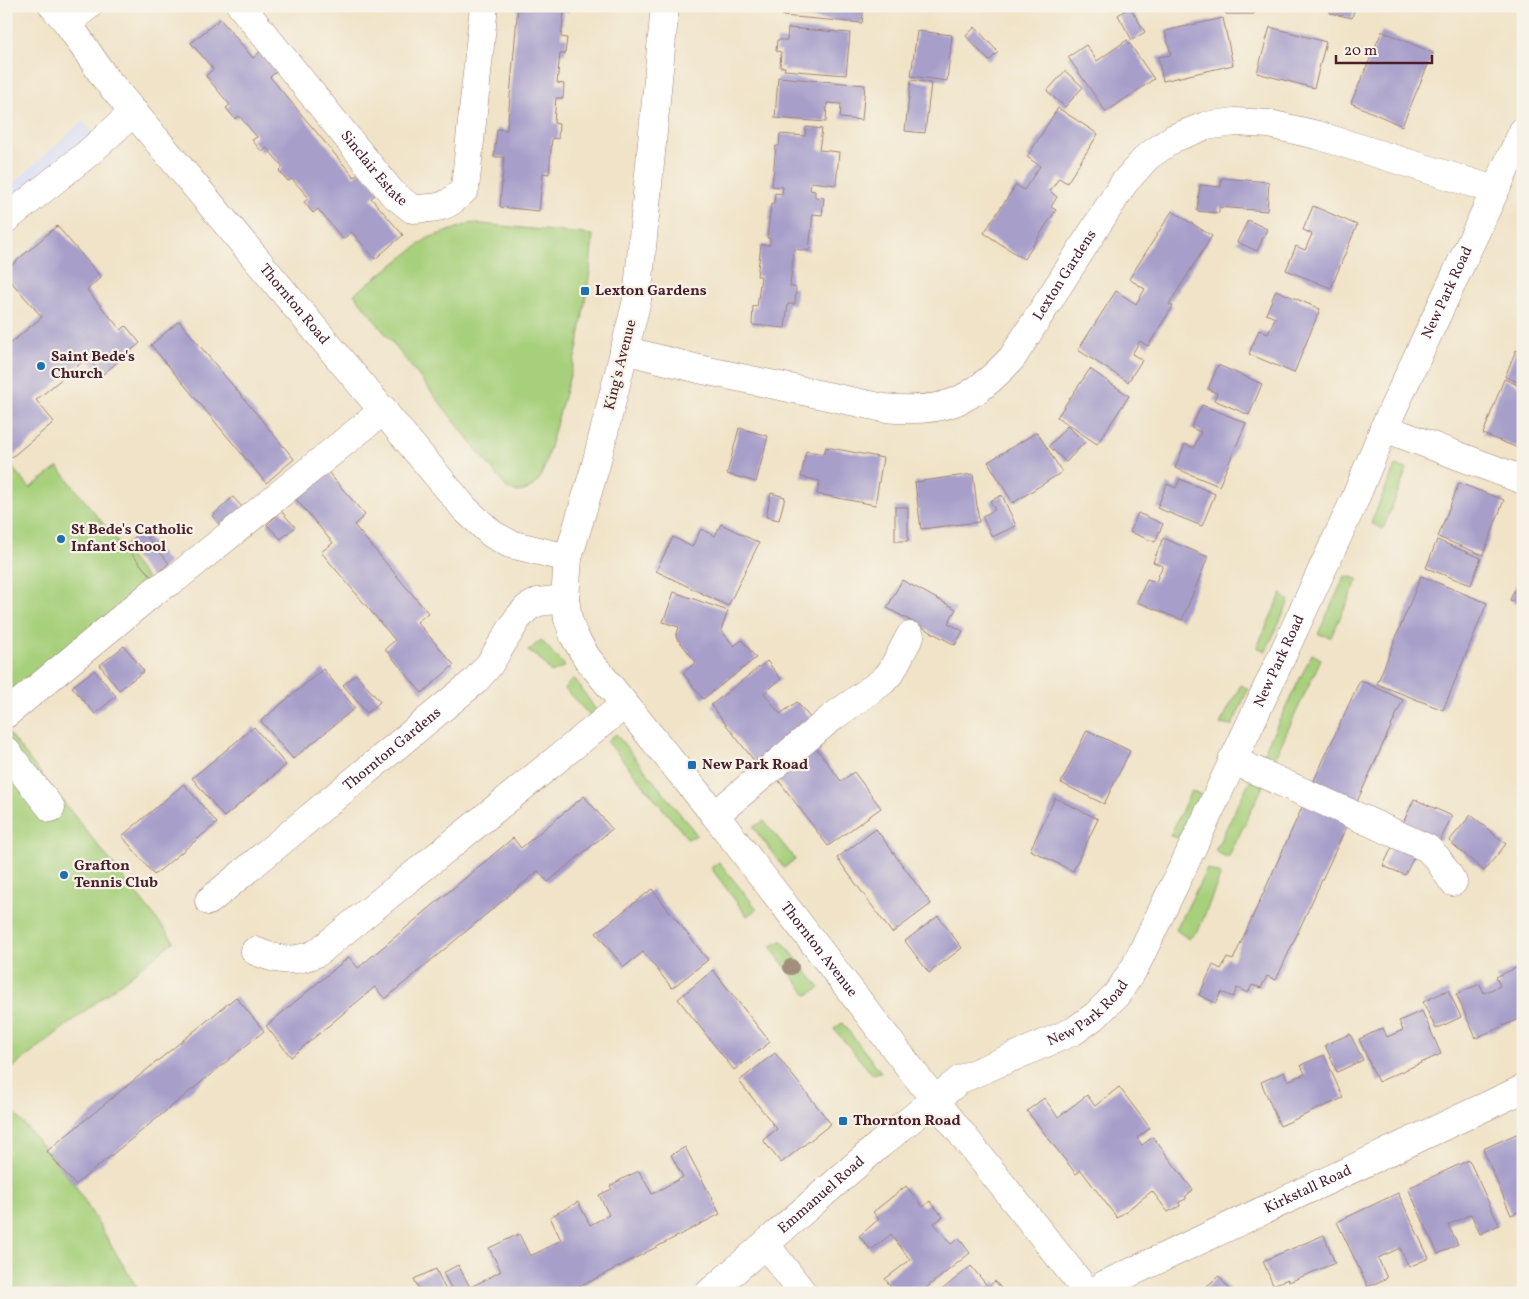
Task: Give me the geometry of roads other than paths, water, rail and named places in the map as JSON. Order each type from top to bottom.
[{"type":"street","name":"Sinclair Estate","points":[[241,6],[392,193],[412,209],[436,208],[452,203],[465,189],[484,6]]},
{"type":"street","name":"King's Avenue","points":[[565,599],[568,558],[595,468],[637,300],[665,6]]},
{"type":"street","name":"Thornton Road","points":[[69,11],[105,78],[465,509],[492,534],[510,544],[568,558]]},
{"type":"street","points":[[6,219],[86,155],[134,112]]},
{"type":"street","name":"Lexton Gardens","points":[[624,350],[699,369],[884,408],[913,411],[941,407],[968,396],[992,380],[1012,358],[1124,183],[1147,156],[1174,138],[1205,126],[1235,122],[1269,124],[1288,128],[1317,135],[1495,190]]},
{"type":"street","name":"New Park Road","points":[[934,1099],[961,1078],[1074,1031],[1096,1015],[1117,994],[1134,967],[1355,499],[1384,428],[1523,131]]},
{"type":"street","points":[[6,714],[156,590],[176,578],[384,410]]},
{"type":"street","points":[[1384,428],[1523,480]]},
{"type":"street","name":"Thornton Avenue","points":[[565,599],[568,620],[574,636],[584,653],[624,705],[715,815],[934,1099],[1088,1293]]},
{"type":"street","name":"Thornton Gardens","points":[[209,901],[475,681],[489,665],[518,618],[527,608],[538,602],[565,599]]},
{"type":"street","points":[[715,815],[830,719],[883,681],[891,672],[910,636]]},
{"type":"street","points":[[255,951],[286,961],[302,959],[317,953],[624,705]]},
{"type":"street","points":[[6,751],[52,808]]},
{"type":"street","points":[[1232,760],[1427,848],[1437,858],[1453,882]]},
{"type":"street","name":"Kirkstall Road","points":[[1094,1293],[1113,1280],[1523,1089]]},
{"type":"street","name":"Emmanuel Road","points":[[709,1293],[934,1099]]},
{"type":"street","points":[[766,1245],[803,1293]]},
{"type":"place","name":"Lexton Gardens","points":[[585,291]]},
{"type":"place","name":"Saint Bede's Church","points":[[41,366]]},
{"type":"place","name":"St Bede's Catholic Infant School","points":[[61,539]]},
{"type":"place","name":"New Park Road","points":[[692,765]]},
{"type":"place","name":"Grafton Tennis Club","points":[[64,875]]},
{"type":"place","name":"Thornton Road","points":[[843,1121]]}]
